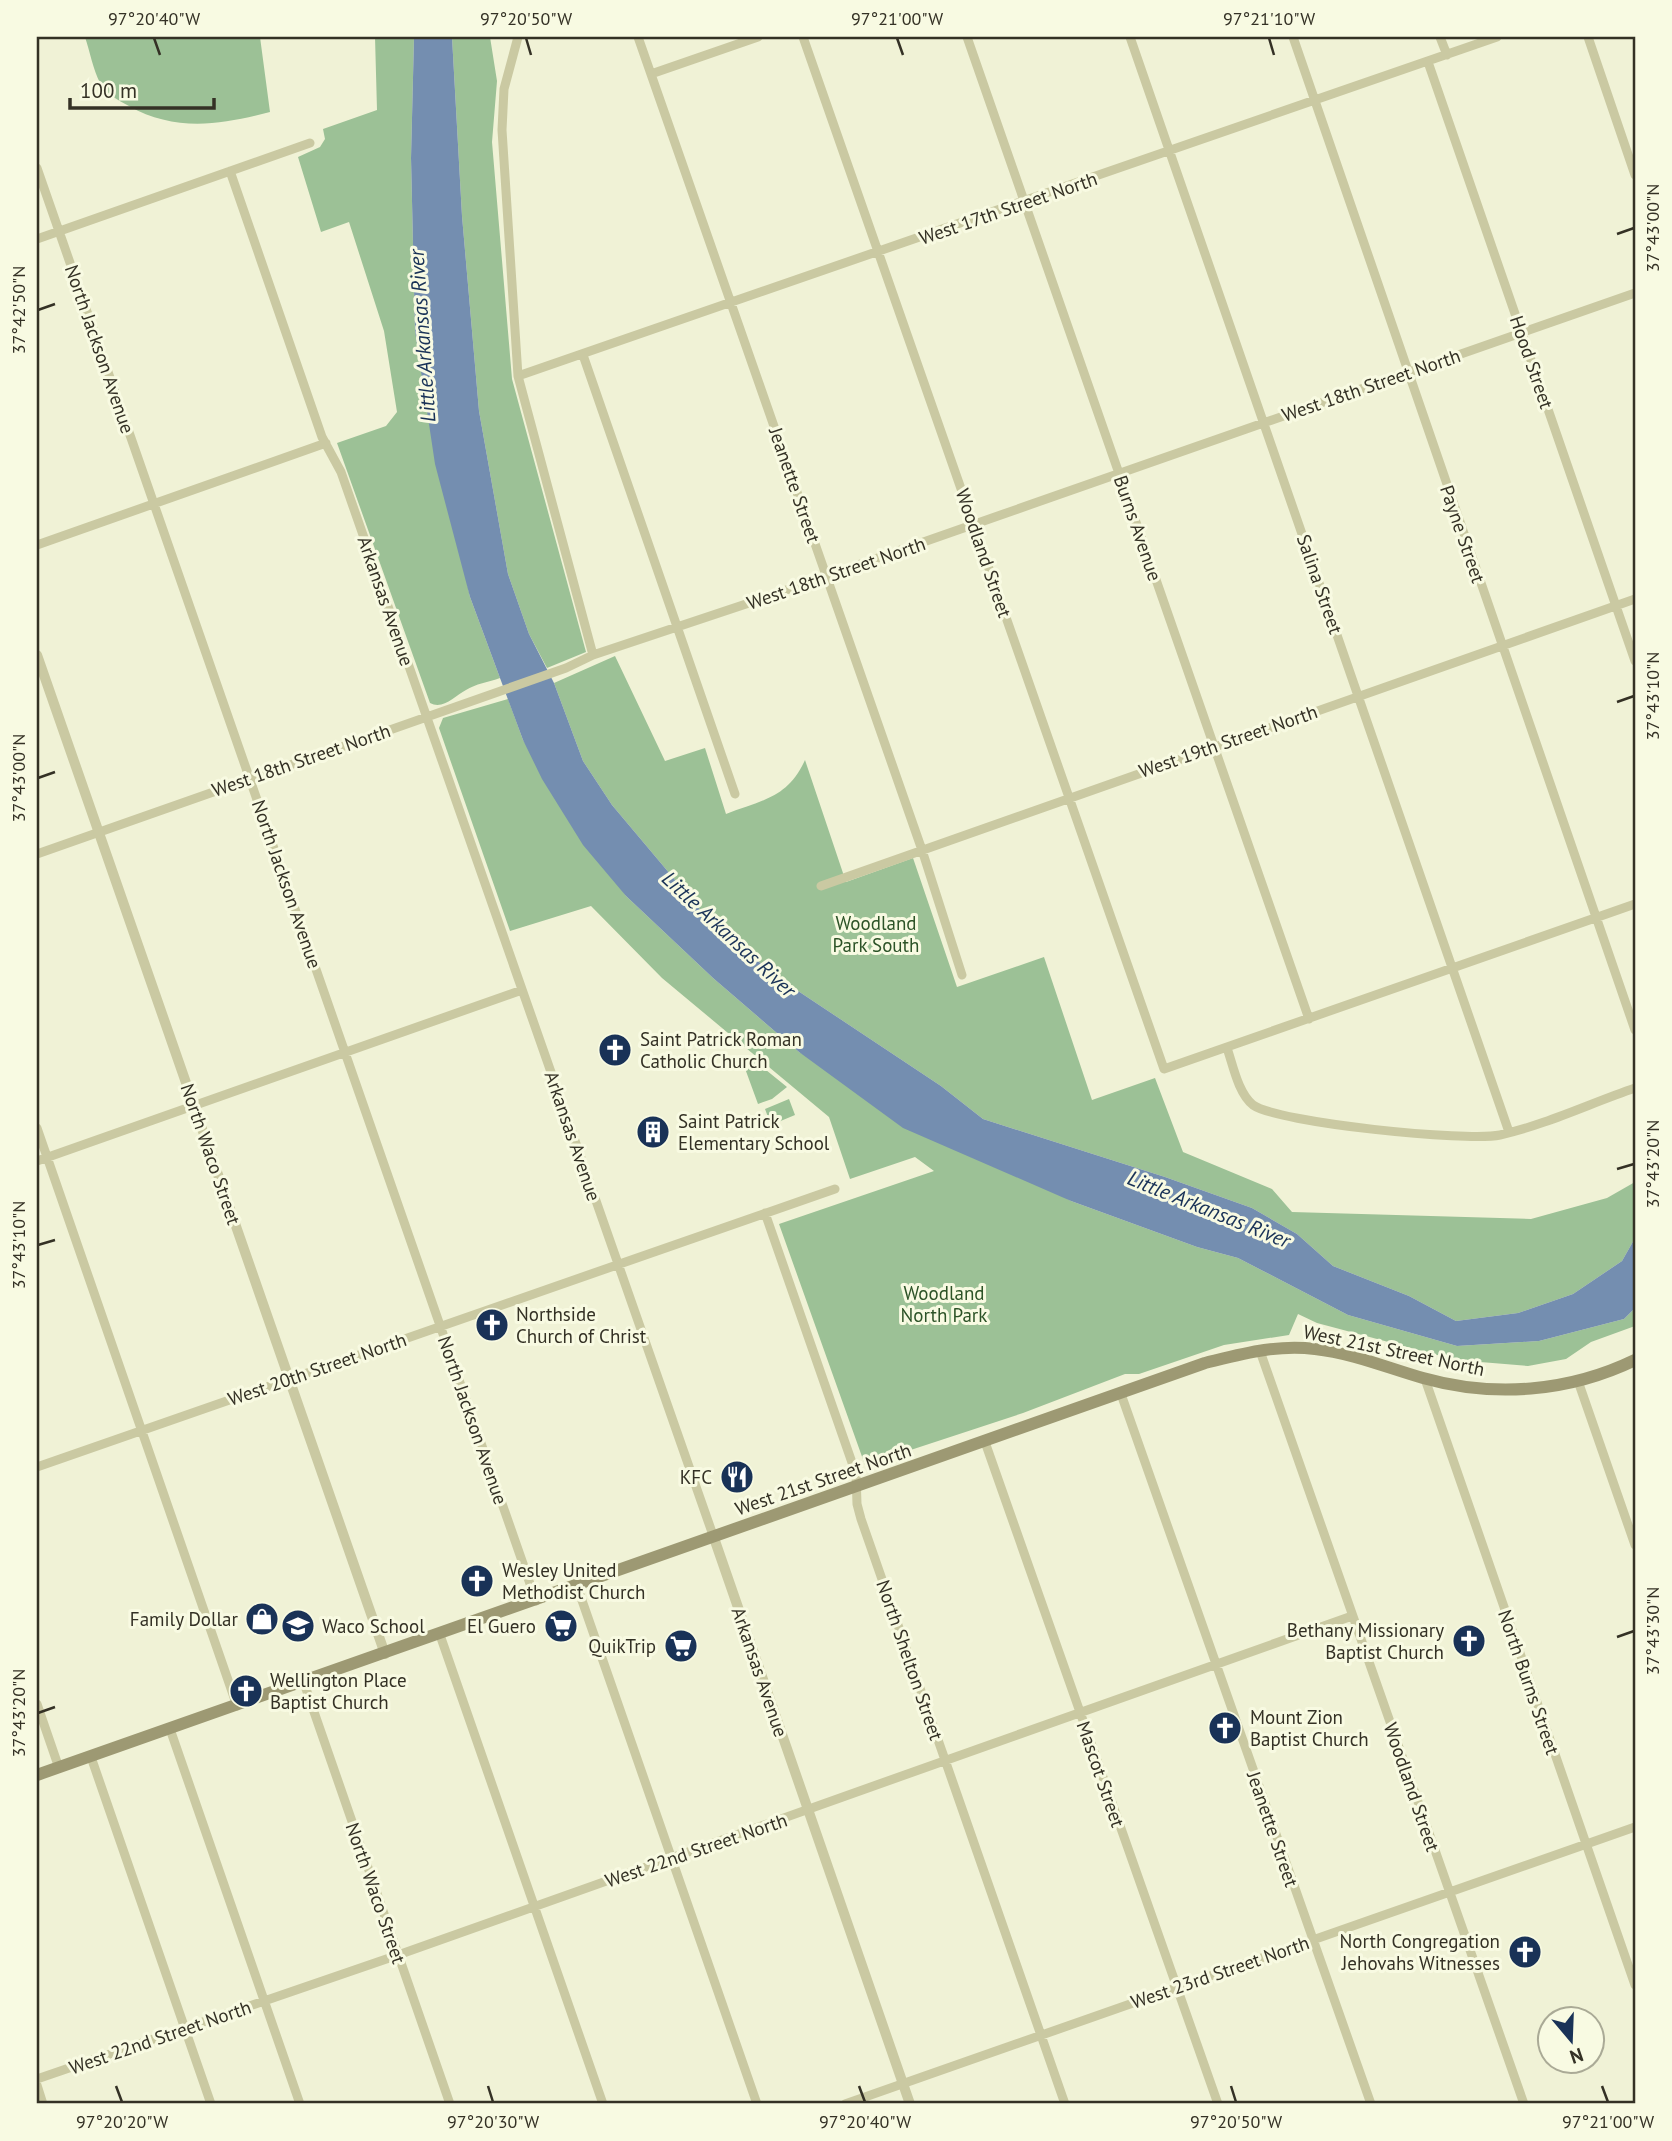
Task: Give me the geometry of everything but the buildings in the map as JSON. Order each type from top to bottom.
[{"type":"main road","name":"West 21st Street North","points":[[37,1775],[1205,1363],[1285,1347],[1316,1349],[1425,1378],[1485,1389],[1524,1390],[1578,1381],[1635,1360]]},
{"type":"street","points":[[518,37],[504,89],[502,130],[518,376],[593,654]]},
{"type":"street","name":"Jeanette Street","points":[[638,37],[922,850],[962,975]]},
{"type":"street","points":[[651,75],[758,37]]},
{"type":"street","name":"Woodland Street","points":[[803,37],[1164,1069],[1227,1048]]},
{"type":"street","name":"Burns Avenue","points":[[967,37],[1309,1019]]},
{"type":"street","name":"Salina Street","points":[[1130,37],[1509,1132]]},
{"type":"street","name":"Payne Street","points":[[1293,37],[1635,1030]]},
{"type":"street","points":[[1440,37],[1447,55]]},
{"type":"street","name":"West 17th Street North","points":[[518,376],[1025,203],[1497,37]]},
{"type":"street","points":[[1588,37],[1635,174]]},
{"type":"street","name":"Hood Street","points":[[1428,62],[1635,661]]},
{"type":"street","points":[[37,239],[310,143]]},
{"type":"street","name":"North Jackson Avenue","points":[[37,168],[536,1601]]},
{"type":"street","name":"Arkansas Avenue","points":[[230,171],[326,443],[341,472],[427,716],[911,2104]]},
{"type":"street","name":"West 18th Street North","points":[[37,854],[566,668],[593,654],[678,628],[1635,293]]},
{"type":"street","points":[[583,355],[735,794]]},
{"type":"street","points":[[37,545],[326,443]]},
{"type":"street","name":"West 19th Street North","points":[[821,886],[1635,599]]},
{"type":"street","name":"North Waco Street","points":[[37,655],[385,1654]]},
{"type":"street","points":[[1635,904],[1227,1048],[1245,1095],[1253,1105],[1363,1129],[1489,1136],[1509,1132],[1635,1088]]},
{"type":"street","points":[[37,1161],[522,990]]},
{"type":"street","points":[[37,1128],[237,1706]]},
{"type":"street","name":"West 20th Street North","points":[[37,1467],[835,1189]]},
{"type":"street","name":"North Shelton Street","points":[[765,1213],[856,1474],[861,1519],[1065,2104]]},
{"type":"street","name":"Woodland Street","points":[[1260,1351],[1524,2104]]},
{"type":"street","name":"North Burns Street","points":[[1425,1378],[1635,1985]]},
{"type":"street","points":[[1578,1381],[1635,1545]]},
{"type":"street","name":"Jeanette Street","points":[[1121,1394],[1371,2104]]},
{"type":"street","name":"Mascot Street","points":[[985,1442],[1218,2104]]},
{"type":"street","points":[[577,1586],[757,2104]]},
{"type":"street","name":"West 22nd Street North","points":[[37,2079],[265,2002],[808,1811],[1352,1616]]},
{"type":"street","points":[[440,1635],[603,2104]]},
{"type":"street","name":"North Waco Street","points":[[304,1683],[450,2104]]},
{"type":"street","points":[[37,1704],[59,1768]]},
{"type":"street","points":[[170,1729],[300,2104]]},
{"type":"street","points":[[91,1757],[211,2104]]},
{"type":"street","name":"West 23rd Street North","points":[[845,2104],[1635,1827]]},
{"type":"street","points":[[37,2085],[43,2104]]},
{"type":"green space","points":[[85,37],[260,37],[270,112],[198,124],[163,120],[146,114],[109,94],[103,87],[95,72]]},
{"type":"green space","points":[[375,37],[414,37],[411,158],[415,331],[470,597],[500,678],[474,686],[440,705],[430,703],[337,443],[386,426],[397,412],[384,331],[349,222],[321,232],[298,157],[320,147],[325,139],[323,129],[377,110]]},
{"type":"green space","points":[[452,37],[490,37],[497,81],[492,142],[512,379],[586,652],[547,668],[529,634],[508,574],[479,411],[462,216]]},
{"type":"green space","name":"Woodland Park South","points":[[615,656],[665,761],[705,748],[726,814],[762,801],[782,790],[798,773],[805,760],[846,882],[913,858],[957,987],[1044,957],[1092,1100],[1155,1078],[1183,1152],[1272,1189],[1292,1212],[1531,1219],[1607,1198],[1635,1182],[1635,1238],[1622,1261],[1573,1294],[1518,1313],[1456,1321],[1409,1296],[1333,1266],[1297,1234],[1252,1208],[1165,1177],[983,1119],[941,1086],[774,975],[702,912],[612,805],[583,761],[554,683]]},
{"type":"green space","name":"Woodland North Park","points":[[508,699],[523,740],[626,896],[713,978],[799,1052],[1071,1201],[1197,1247],[1238,1258],[1348,1315],[1457,1346],[1539,1341],[1624,1319],[1635,1308],[1635,1326],[1591,1342],[1566,1359],[1528,1366],[1456,1360],[1317,1323],[1298,1314],[1289,1335],[1224,1345],[1139,1374],[1125,1374],[1023,1413],[865,1465],[779,1224],[934,1171],[915,1157],[850,1179],[829,1117],[662,978],[591,906],[510,931],[439,728],[443,718]]},
{"type":"green space","points":[[750,1057],[787,1087],[772,1099],[758,1104],[743,1063]]},
{"type":"green space","points":[[789,1099],[795,1115],[771,1125],[765,1109]]},
{"type":"water","name":"Little Arkansas River","points":[[414,37],[452,37],[462,216],[479,411],[508,574],[529,634],[554,683],[583,761],[612,805],[702,912],[774,975],[941,1086],[983,1119],[1165,1177],[1252,1208],[1297,1234],[1333,1266],[1409,1296],[1456,1321],[1518,1313],[1573,1294],[1622,1261],[1635,1238],[1635,1308],[1624,1319],[1539,1341],[1457,1346],[1348,1315],[1238,1258],[1197,1247],[1071,1201],[903,1128],[799,1052],[713,978],[626,896],[583,845],[542,779],[523,740],[470,597],[435,464],[415,331],[411,158]]},
{"type":"place","name":"Saint Patrick Roman Catholic Church","points":[[615,1050]]},
{"type":"place","name":"Saint Patrick Elementary School","points":[[653,1132]]},
{"type":"place","name":"Northside Church of Christ","points":[[492,1325]]},
{"type":"place","name":"KFC","points":[[737,1477]]},
{"type":"place","name":"Wesley United Methodist Church","points":[[477,1581]]},
{"type":"place","name":"Family Dollar","points":[[262,1619]]},
{"type":"place","name":"Waco School","points":[[298,1626]]},
{"type":"place","name":"El Guero","points":[[561,1626]]},
{"type":"place","name":"Bethany Missionary Baptist Church","points":[[1469,1641]]},
{"type":"place","name":"QuikTrip","points":[[681,1646]]},
{"type":"place","name":"Wellington Place Baptist Church","points":[[246,1691]]},
{"type":"place","name":"Mount Zion Baptist Church","points":[[1225,1728]]},
{"type":"place","name":"North Congregation Jehovahs Witnesses","points":[[1525,1952]]}]
